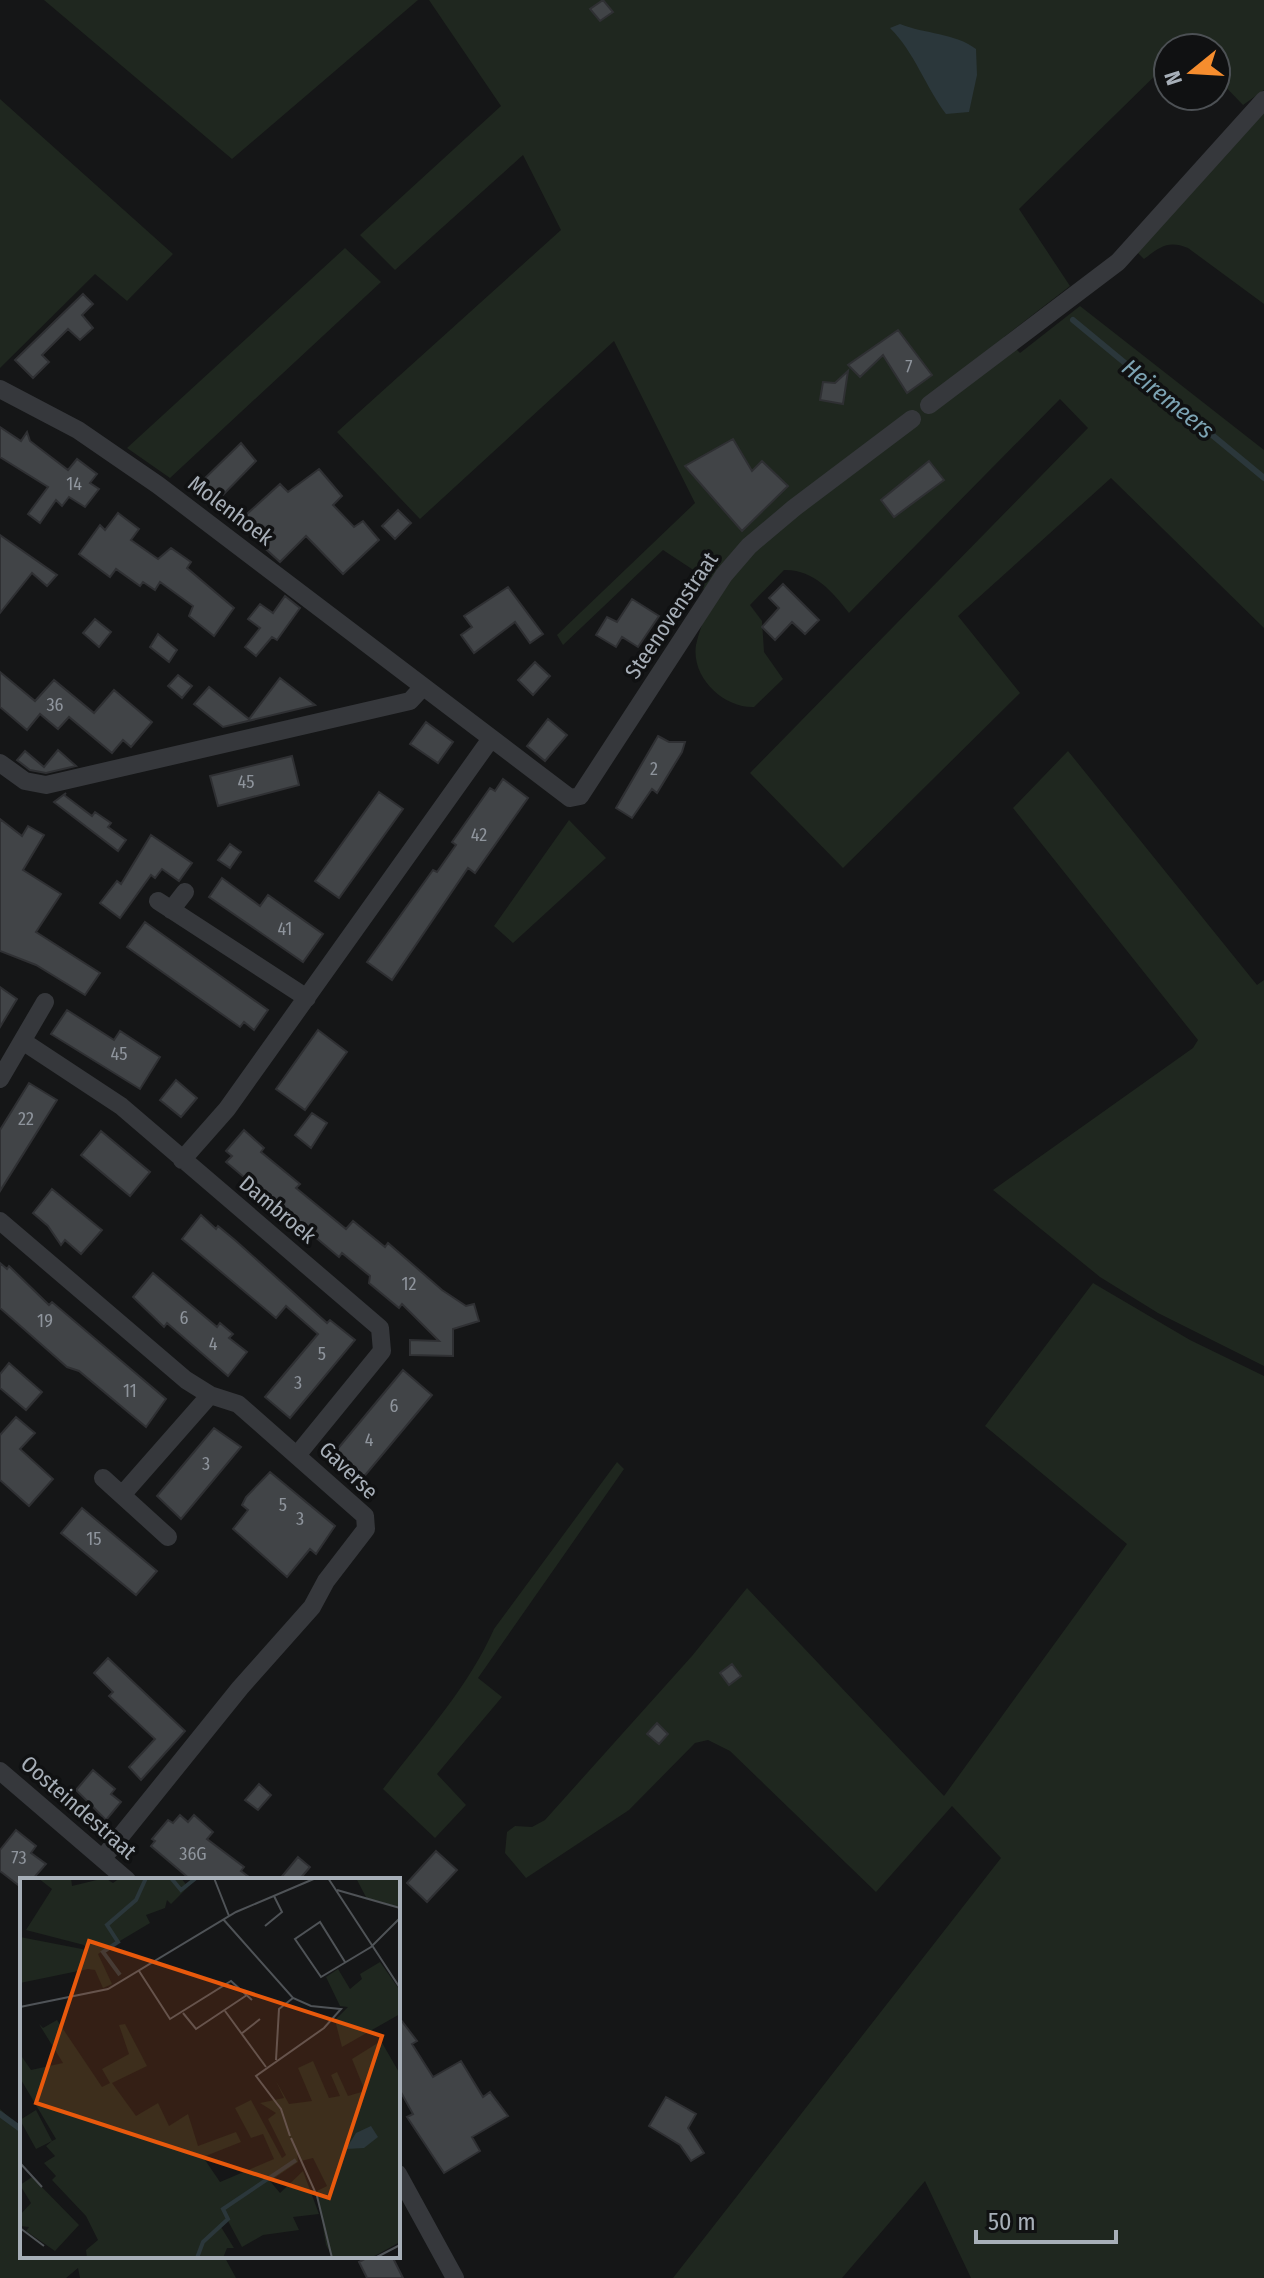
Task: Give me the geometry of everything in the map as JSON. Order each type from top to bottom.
[{"type":"street","points":[[929,405],[1118,262],[1264,100]]},
{"type":"street","name":"Molenhoek","points":[[0,389],[78,430],[147,477],[570,798]]},
{"type":"street","name":"Steenovenstraat","points":[[570,798],[580,796],[724,575],[749,546],[912,419]]},
{"type":"street","points":[[0,763],[25,781],[46,785],[410,701],[422,688]]},
{"type":"street","points":[[24,1042],[121,1106],[182,1160],[227,1109],[490,740]]},
{"type":"street","points":[[185,892],[165,905],[307,998]]},
{"type":"street","points":[[0,1079],[45,1002]]},
{"type":"street","name":"Dambroek","points":[[182,1160],[380,1328],[382,1351],[298,1454]]},
{"type":"street","name":"Gaverse","points":[[0,1221],[186,1380],[210,1395],[238,1404],[353,1502],[365,1516],[366,1529],[326,1581],[312,1607],[240,1688],[103,1858]]},
{"type":"street","points":[[122,1495],[210,1395]]},
{"type":"street","points":[[103,1478],[168,1537]]},
{"type":"street","name":"Oosteindestraat","points":[[0,1771],[125,1878]]},
{"type":"street","points":[[400,2178],[455,2278]]},
{"type":"shaded area","points":[[44,0],[418,0],[232,159]]},
{"type":"shaded area","points":[[429,0],[1264,0],[1264,90],[1243,105],[1232,94],[1232,32],[1152,32],[1152,79],[1019,209],[1070,286],[1004,337],[1020,353],[1080,306],[1264,450],[1264,628],[1111,478],[958,616],[1020,693],[843,868],[750,773],[1088,428],[1060,399],[849,613],[829,589],[813,577],[784,570],[750,605],[762,621],[764,652],[783,679],[754,707],[721,697],[704,679],[696,657],[705,609],[701,575],[663,550],[563,645],[557,635],[695,503],[614,341],[420,519],[337,432],[561,230],[523,155],[395,270],[360,235],[501,106]]},
{"type":"shaded area","points":[[900,24],[959,40],[976,49],[977,75],[969,112],[946,114],[906,48],[890,28]]},
{"type":"shaded area","points":[[0,99],[173,254],[127,301],[95,274],[0,368]]},
{"type":"shaded area","points":[[1264,108],[1264,304],[1188,248],[1164,246],[1144,259],[1135,250]]},
{"type":"shaded area","points":[[345,248],[381,282],[170,478],[127,448]]},
{"type":"shaded area","points":[[1068,751],[1257,985],[1264,980],[1264,1366],[1158,1313],[1100,1277],[993,1190],[1193,1048],[1198,1040],[1013,808]]},
{"type":"shaded area","points":[[569,820],[606,858],[513,943],[494,926]]},
{"type":"shaded area","points":[[1093,1283],[1190,1340],[1264,1376],[1264,2278],[971,2278],[925,2181],[842,2278],[673,2278],[1001,1858],[952,1806],[876,1892],[730,1751],[708,1740],[695,1743],[629,1810],[526,1878],[505,1853],[507,1832],[515,1826],[532,1827],[545,1820],[692,1656],[747,1588],[944,1796],[1127,1544],[985,1426]]},
{"type":"shaded area","points":[[617,1462],[624,1469],[478,1678],[502,1697],[437,1774],[466,1805],[435,1838],[383,1789],[458,1692],[494,1629]]},
{"type":"shaded area","points":[[0,2109],[20,2127],[20,2258],[225,2258],[236,2278],[80,2278],[78,2268],[66,2278],[0,2278]]},
{"type":"building","points":[[603,0],[613,12],[600,21],[590,9]]},
{"type":"building","points":[[83,294],[93,304],[82,315],[93,328],[80,340],[68,329],[42,355],[49,362],[33,378],[15,360]]},
{"type":"building","points":[[898,330],[932,375],[907,393],[883,355],[860,377],[848,365]]},
{"type":"building","points":[[848,371],[843,404],[820,400],[823,382],[835,383]]},
{"type":"building","points":[[0,427],[21,441],[27,432],[30,441],[68,470],[77,459],[97,474],[90,483],[99,489],[85,507],[69,497],[62,506],[56,500],[40,523],[28,514],[48,487],[0,457]]},
{"type":"building","points":[[733,439],[752,471],[762,461],[788,486],[742,531],[685,466]]},
{"type":"building","points":[[241,443],[256,461],[216,502],[199,484]]},
{"type":"building","points":[[929,461],[944,480],[894,517],[881,500]]},
{"type":"building","points":[[319,469],[342,496],[333,505],[354,527],[363,521],[379,540],[343,574],[306,536],[280,562],[237,523],[280,484],[288,492]]},
{"type":"building","points":[[398,510],[411,523],[395,539],[382,526]]},
{"type":"building","points":[[118,513],[139,529],[131,540],[158,559],[171,548],[191,562],[187,568],[234,608],[214,636],[189,616],[193,606],[160,582],[155,590],[143,582],[140,586],[116,569],[110,577],[79,554],[100,525],[105,530]]},
{"type":"building","points":[[0,535],[57,575],[47,586],[32,573],[0,613]]},
{"type":"building","points":[[783,584],[819,620],[805,634],[792,622],[775,640],[762,627],[779,608],[769,598]]},
{"type":"building","points":[[508,587],[543,634],[530,643],[515,622],[474,653],[461,635],[472,627],[464,616]]},
{"type":"building","points":[[285,596],[300,608],[277,640],[272,637],[256,656],[245,647],[260,628],[248,619],[260,604],[273,613]]},
{"type":"building","points":[[632,599],[659,616],[638,647],[622,637],[616,647],[596,635],[607,617],[617,622]]},
{"type":"building","points":[[95,619],[111,632],[99,647],[83,633]]},
{"type":"building","points":[[158,634],[177,650],[169,662],[150,647]]},
{"type":"building","points":[[535,662],[550,676],[533,695],[518,680]]},
{"type":"building","points":[[0,672],[35,701],[54,680],[94,713],[114,690],[152,722],[131,747],[123,740],[112,753],[69,717],[58,729],[40,714],[27,730],[0,707]]},
{"type":"building","points":[[178,675],[192,686],[182,698],[168,686]]},
{"type":"building","points":[[280,678],[315,705],[223,727],[194,704],[209,687],[249,719]]},
{"type":"building","points":[[548,719],[567,735],[545,761],[527,746]]},
{"type":"building","points":[[426,722],[453,742],[438,763],[410,744]]},
{"type":"building","points":[[658,736],[669,742],[685,742],[682,752],[657,793],[652,789],[632,818],[616,808]]},
{"type":"building","points":[[58,750],[76,766],[46,773],[30,770],[17,760],[25,751],[44,767]]},
{"type":"building","points":[[292,756],[299,785],[218,806],[210,776]]},
{"type":"building","points":[[503,779],[528,798],[475,873],[468,868],[392,980],[367,962],[433,870],[437,872],[456,845],[452,842],[490,788],[495,791]]},
{"type":"building","points":[[379,792],[403,809],[339,898],[315,881]]},
{"type":"building","points":[[66,793],[64,795],[92,816],[95,812],[111,823],[108,827],[126,840],[118,851],[54,802]]},
{"type":"building","points":[[0,819],[22,836],[28,826],[44,835],[23,870],[61,894],[36,932],[100,973],[85,995],[36,965],[0,951]]},
{"type":"building","points":[[151,835],[192,863],[179,881],[162,869],[155,878],[151,875],[120,918],[100,903],[117,881],[121,884]]},
{"type":"building","points":[[230,844],[241,852],[230,868],[218,860]]},
{"type":"building","points":[[222,878],[260,906],[268,895],[323,934],[303,962],[209,897]]},
{"type":"building","points":[[145,922],[268,1010],[254,1030],[244,1022],[240,1027],[127,947]]},
{"type":"building","points":[[0,987],[17,999],[0,1027]]},
{"type":"building","points":[[67,1010],[114,1040],[120,1031],[160,1057],[140,1089],[51,1034]]},
{"type":"building","points":[[318,1030],[347,1052],[305,1110],[276,1089]]},
{"type":"building","points":[[176,1080],[197,1098],[181,1117],[160,1100]]},
{"type":"building","points":[[29,1083],[57,1100],[0,1191],[0,1130]]},
{"type":"building","points":[[312,1113],[327,1123],[311,1148],[295,1135]]},
{"type":"building","points":[[244,1130],[264,1148],[261,1152],[300,1184],[296,1188],[346,1229],[353,1221],[385,1247],[388,1243],[442,1290],[466,1306],[474,1304],[479,1321],[453,1329],[453,1356],[410,1355],[410,1340],[439,1341],[402,1304],[399,1308],[369,1283],[370,1276],[342,1253],[339,1257],[226,1162],[232,1156],[226,1151]]},
{"type":"building","points":[[101,1131],[150,1172],[130,1196],[81,1155]]},
{"type":"building","points":[[52,1189],[102,1230],[81,1254],[65,1240],[61,1245],[48,1226],[33,1213]]},
{"type":"building","points":[[201,1215],[236,1241],[327,1323],[330,1320],[355,1340],[290,1418],[265,1397],[318,1334],[286,1306],[276,1318],[182,1239]]},
{"type":"building","points":[[0,1263],[7,1269],[9,1266],[49,1305],[52,1302],[166,1399],[146,1427],[79,1371],[67,1367],[0,1308]]},
{"type":"building","points":[[153,1273],[217,1327],[220,1323],[233,1334],[229,1338],[247,1352],[228,1376],[167,1323],[164,1327],[133,1297]]},
{"type":"building","points":[[9,1363],[42,1392],[26,1410],[0,1388],[0,1374]]},
{"type":"building","points":[[403,1370],[432,1395],[362,1479],[335,1452]]},
{"type":"building","points":[[16,1417],[35,1433],[20,1449],[53,1479],[29,1506],[0,1480],[0,1435]]},
{"type":"building","points":[[214,1428],[241,1447],[181,1519],[157,1496]]},
{"type":"building","points":[[270,1472],[335,1526],[316,1554],[310,1549],[287,1577],[233,1529],[248,1510],[242,1505],[246,1497]]},
{"type":"building","points":[[82,1508],[157,1571],[136,1595],[61,1533]]},
{"type":"building","points":[[108,1658],[185,1731],[141,1780],[129,1767],[155,1739],[109,1696],[113,1692],[94,1673]]},
{"type":"building","points":[[732,1664],[741,1676],[729,1685],[720,1673]]},
{"type":"building","points":[[657,1723],[668,1734],[659,1744],[647,1734]]},
{"type":"building","points":[[93,1770],[115,1789],[111,1794],[121,1802],[106,1820],[76,1790]]},
{"type":"building","points":[[259,1784],[271,1795],[258,1810],[245,1800]]},
{"type":"building","points":[[180,1815],[188,1822],[194,1815],[213,1832],[207,1839],[244,1867],[241,1871],[250,1878],[189,1878],[151,1846],[155,1841],[152,1839],[168,1820],[173,1823]]},
{"type":"building","points":[[16,1830],[36,1846],[31,1853],[46,1864],[34,1878],[20,1878],[20,1886],[0,1871],[0,1850]]},
{"type":"building","points":[[436,1851],[457,1870],[427,1902],[407,1883]]},
{"type":"building","points":[[298,1857],[310,1867],[301,1878],[281,1878]]},
{"type":"building","points":[[400,2019],[417,2041],[412,2044],[433,2077],[461,2061],[483,2097],[490,2092],[508,2116],[472,2137],[480,2151],[444,2173],[407,2117],[413,2114],[400,2091]]},
{"type":"building","points":[[666,2097],[696,2114],[688,2128],[704,2153],[691,2161],[680,2145],[649,2126]]},
{"type":"building","points":[[366,2258],[393,2258],[403,2278],[367,2278],[359,2262]]},
{"type":"waterway","name":"Heiremeers","points":[[1073,320],[1264,478]]},
{"type":"waterway","points":[[0,2114],[20,2129]]}]
